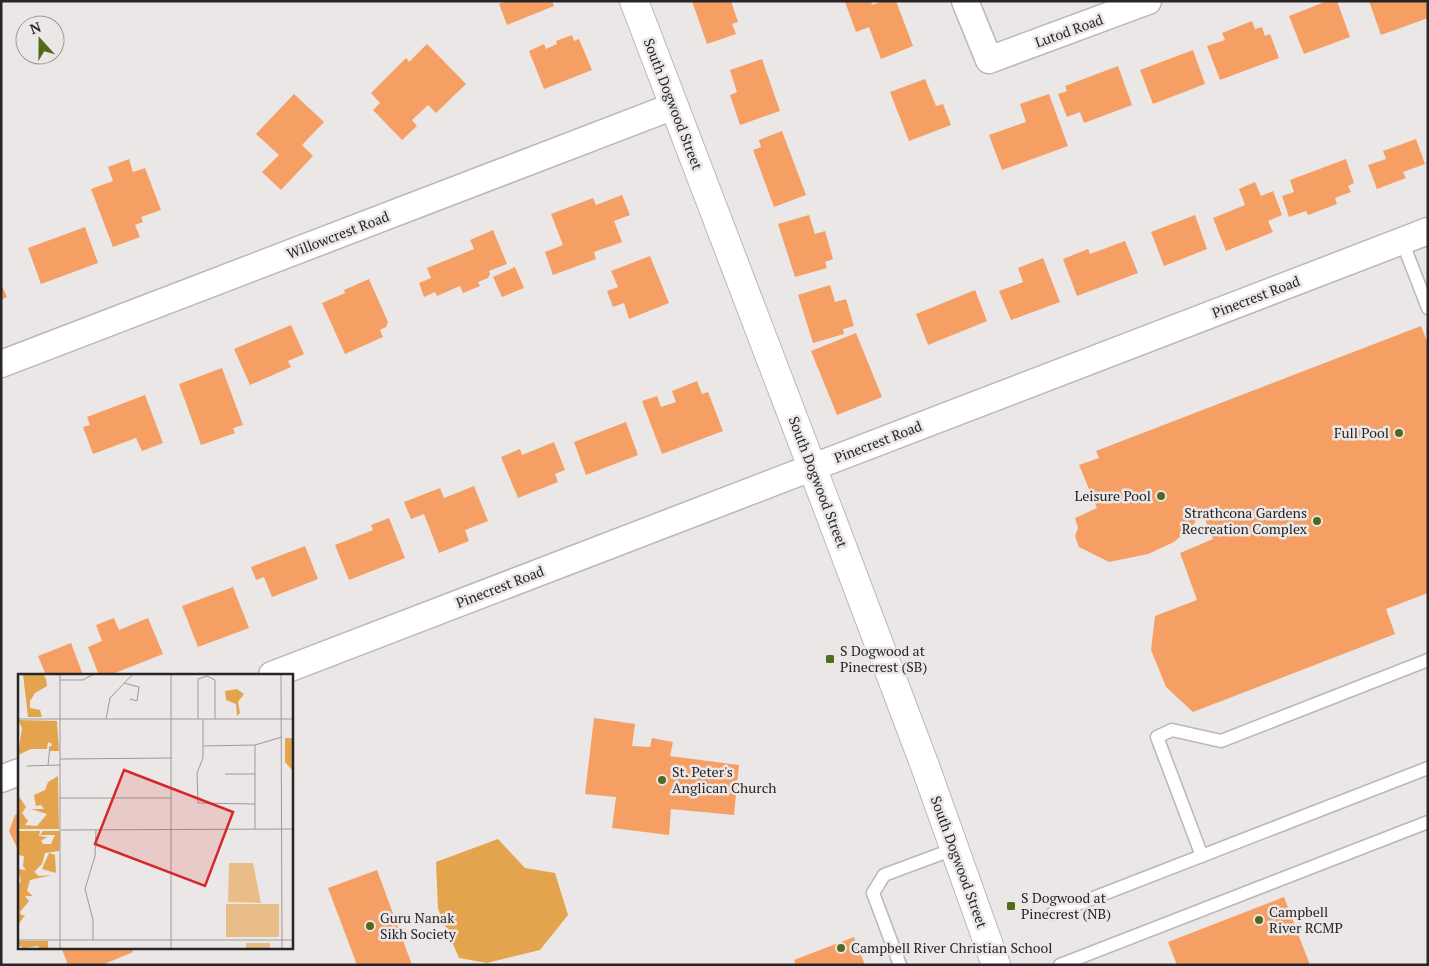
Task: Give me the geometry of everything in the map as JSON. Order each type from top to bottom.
[{"type":"main road","name":"South Dogwood Street","points":[[634,1],[925,766],[996,965]]},
{"type":"street","name":"Lutod Road","points":[[966,1],[989,60],[1148,1]]},
{"type":"street","name":"Willowcrest Road","points":[[1,364],[674,106]]},
{"type":"street","name":"Pinecrest Road","points":[[275,674],[1428,231]]},
{"type":"street","points":[[1,779],[18,772]]},
{"type":"lane","points":[[1402,240],[1428,308]]},
{"type":"lane","points":[[1202,856],[1157,737],[1172,730],[1221,741],[1428,660]]},
{"type":"lane","points":[[1052,914],[1428,768]]},
{"type":"lane","points":[[1060,965],[1428,822]]},
{"type":"lane","points":[[900,965],[873,893],[884,875],[954,849]]},
{"type":"shaded area","points":[[498,839],[525,868],[555,873],[568,915],[540,950],[487,963],[459,958],[438,909],[436,862]]},
{"type":"building","points":[[506,1],[552,1],[554,6],[507,25],[499,4]]},
{"type":"building","points":[[692,1],[725,1],[726,3],[731,1],[738,22],[732,24],[736,34],[707,44]]},
{"type":"building","points":[[871,1],[872,5],[883,1],[896,1],[913,46],[881,59],[869,27],[856,32],[845,2]]},
{"type":"building","points":[[1327,1],[1337,1],[1350,37],[1304,54],[1289,16]]},
{"type":"building","points":[[1369,1],[1427,1],[1428,18],[1381,35]]},
{"type":"building","points":[[1252,21],[1255,29],[1262,27],[1265,36],[1270,34],[1279,58],[1220,80],[1207,46],[1225,40],[1222,33]]},
{"type":"building","points":[[572,35],[574,41],[579,39],[592,70],[544,89],[529,51],[544,44],[546,49],[557,44],[556,41]]},
{"type":"building","points":[[427,44],[466,84],[436,113],[428,105],[412,120],[417,126],[402,140],[373,110],[380,103],[371,93],[406,58],[409,62]]},
{"type":"building","points":[[1193,50],[1205,84],[1153,104],[1140,70]]},
{"type":"building","points":[[762,59],[780,111],[740,125],[730,95],[737,92],[730,70]]},
{"type":"building","points":[[1118,66],[1132,105],[1084,123],[1080,112],[1067,117],[1058,94],[1067,91],[1065,86]]},
{"type":"building","points":[[925,79],[936,106],[943,104],[951,125],[909,141],[890,92]]},
{"type":"building","points":[[294,94],[324,122],[302,145],[313,156],[281,190],[262,172],[279,155],[256,134]]},
{"type":"building","points":[[1049,94],[1068,146],[1002,170],[989,135],[1026,122],[1020,104]]},
{"type":"building","points":[[782,131],[806,195],[774,207],[753,150],[761,147],[759,140]]},
{"type":"building","points":[[1416,139],[1425,164],[1403,172],[1406,178],[1377,189],[1368,165],[1386,159],[1383,151]]},
{"type":"building","points":[[129,159],[133,172],[145,168],[161,210],[141,217],[143,222],[135,225],[140,237],[113,247],[91,189],[113,181],[108,167]]},
{"type":"building","points":[[1346,159],[1354,183],[1348,186],[1351,192],[1335,198],[1337,204],[1308,215],[1306,211],[1289,217],[1282,196],[1294,192],[1290,180]]},
{"type":"building","points":[[1255,182],[1261,196],[1273,191],[1282,215],[1268,221],[1273,232],[1226,251],[1213,218],[1245,205],[1239,189]]},
{"type":"building","points":[[622,195],[630,215],[614,221],[622,242],[594,252],[596,259],[553,275],[545,252],[563,245],[551,214],[593,198],[596,205]]},
{"type":"building","points":[[809,215],[815,234],[825,231],[833,259],[825,262],[827,268],[795,277],[778,224]]},
{"type":"building","points":[[1195,215],[1207,249],[1164,266],[1151,232]]},
{"type":"building","points":[[85,227],[98,263],[41,284],[28,248]]},
{"type":"building","points":[[493,230],[507,264],[489,271],[488,278],[478,282],[480,286],[463,293],[460,286],[437,296],[435,292],[424,297],[419,283],[431,278],[427,268],[474,249],[470,240]]},
{"type":"building","points":[[1125,241],[1138,273],[1077,296],[1063,259],[1088,249],[1090,254]]},
{"type":"building","points":[[650,256],[669,303],[629,319],[624,303],[613,307],[607,291],[618,287],[611,271]]},
{"type":"building","points":[[1043,258],[1060,302],[1011,320],[999,291],[1023,282],[1018,268]]},
{"type":"building","points":[[515,267],[524,288],[502,297],[493,277]]},
{"type":"building","points":[[369,279],[388,322],[386,327],[380,330],[383,337],[345,354],[322,303],[345,293],[344,290]]},
{"type":"building","points":[[1,284],[7,297],[1,300]]},
{"type":"building","points":[[830,285],[835,302],[846,299],[854,326],[843,329],[844,334],[813,343],[798,295]]},
{"type":"building","points":[[975,290],[987,321],[928,345],[916,314]]},
{"type":"building","points":[[291,325],[304,354],[288,361],[291,367],[250,385],[234,349]]},
{"type":"building","name":"Strathcona Gardens Recreation Complex","points":[[1421,326],[1428,344],[1428,593],[1386,609],[1395,634],[1193,712],[1166,687],[1151,650],[1155,616],[1197,600],[1180,553],[1213,539],[1201,510],[1194,524],[1174,542],[1148,554],[1109,562],[1079,547],[1075,536],[1078,528],[1075,518],[1097,508],[1079,465],[1099,458],[1096,451]]},
{"type":"building","points":[[856,333],[882,397],[837,415],[811,351]]},
{"type":"building","points":[[222,368],[243,425],[233,428],[235,433],[201,445],[179,384]]},
{"type":"building","points":[[697,381],[702,394],[708,392],[723,431],[662,454],[642,401],[657,396],[661,407],[676,402],[672,391]]},
{"type":"building","points":[[145,395],[163,443],[142,451],[136,438],[93,454],[83,427],[90,425],[87,417]]},
{"type":"building","points":[[626,422],[638,455],[586,475],[574,442]]},
{"type":"building","points":[[554,442],[565,470],[555,474],[558,482],[518,498],[501,457],[520,449],[522,455]]},
{"type":"building","points":[[474,486],[488,521],[465,530],[469,541],[439,553],[424,514],[411,519],[404,502],[440,488],[444,498]]},
{"type":"building","points":[[389,518],[405,558],[349,580],[335,545],[373,530],[371,525]]},
{"type":"building","points":[[305,546],[318,579],[272,597],[264,577],[256,580],[251,567]]},
{"type":"building","points":[[233,587],[249,628],[198,647],[182,606]]},
{"type":"building","points":[[114,618],[119,630],[148,618],[163,654],[113,674],[99,674],[88,647],[102,641],[96,625]]},
{"type":"building","points":[[71,643],[83,674],[42,674],[45,673],[38,656]]},
{"type":"building","name":"St. Peter's Anglican Church","points":[[594,718],[635,724],[632,746],[650,747],[652,738],[673,742],[670,756],[739,765],[734,815],[671,809],[669,835],[612,828],[616,797],[585,794]]},
{"type":"building","points":[[18,814],[18,850],[9,831],[15,815]]},
{"type":"building","name":"Guru Nanak Sikh Society","points":[[377,870],[412,965],[357,965],[328,888]]},
{"type":"building","name":"Campbell River RCMP","points":[[1284,897],[1310,965],[1177,965],[1168,942]]},
{"type":"building","name":"Campbell River Christian School","points":[[854,937],[865,965],[796,965],[794,960]]},
{"type":"building","points":[[61,948],[131,948],[133,952],[102,965],[68,965]]},
{"type":"place","name":"Full Pool","points":[[1399,433]]},
{"type":"place","name":"Leisure Pool","points":[[1161,496]]},
{"type":"place","name":"Strathcona Gardens Recreation Complex","points":[[1317,521]]},
{"type":"place","name":"S Dogwood at Pinecrest (SB)","points":[[830,659]]},
{"type":"place","name":"St. Peter's Anglican Church","points":[[662,780]]},
{"type":"place","name":"S Dogwood at Pinecrest (NB)","points":[[1011,906]]},
{"type":"place","name":"Campbell River RCMP","points":[[1259,920]]},
{"type":"place","name":"Guru Nanak Sikh Society","points":[[370,926]]},
{"type":"place","name":"Campbell River Christian School","points":[[841,948]]}]
